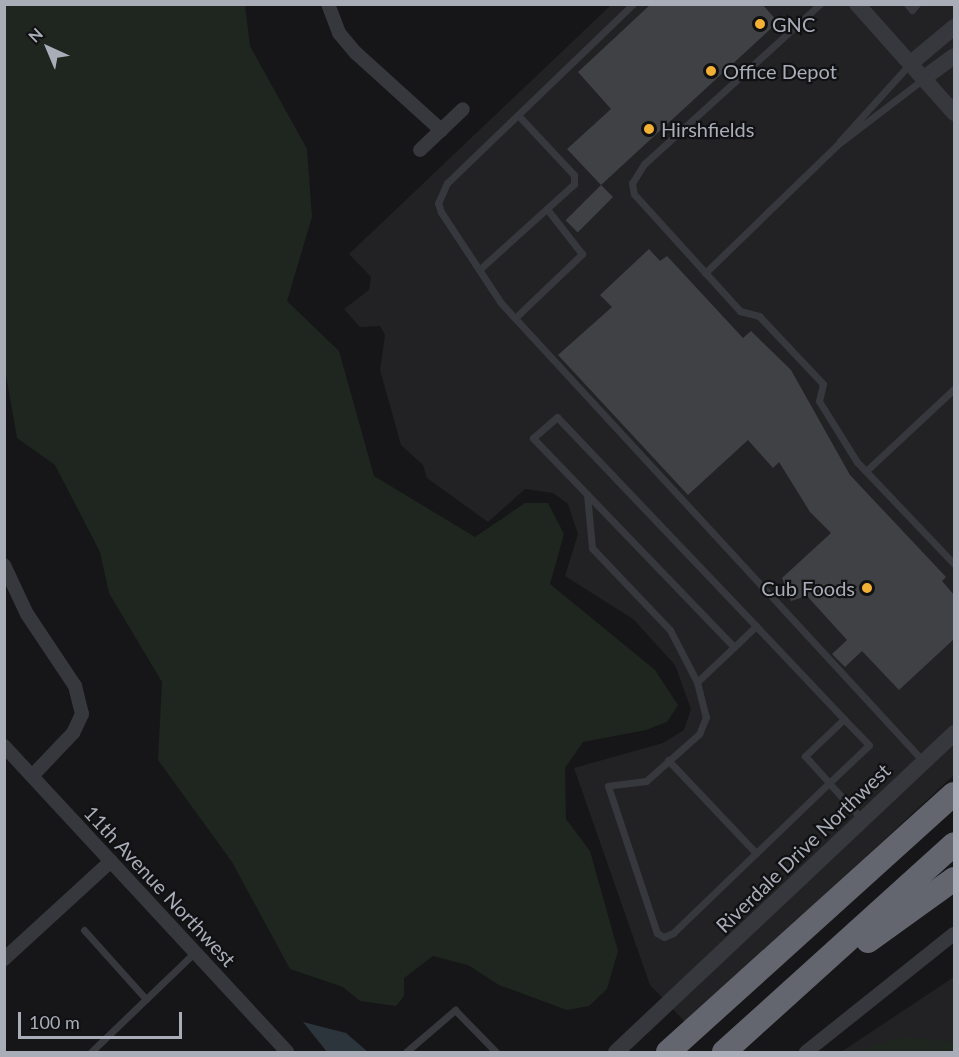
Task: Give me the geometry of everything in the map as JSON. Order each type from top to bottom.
[{"type":"highway","points":[[668,1053],[954,794]]},
{"type":"highway","points":[[733,1045],[954,844]]},
{"type":"highway","points":[[733,1045],[954,879]]},
{"type":"street","points":[[328,4],[339,33],[356,53],[441,130]]},
{"type":"street","points":[[857,4],[954,113]]},
{"type":"street","points":[[910,63],[954,27]]},
{"type":"street","points":[[924,78],[954,57]]},
{"type":"street","points":[[420,150],[463,109]]},
{"type":"street","points":[[4,565],[27,614],[75,686],[82,714],[73,734],[32,776]]},
{"type":"street","name":"Riverdale Drive Northwest","points":[[616,1053],[954,733]]},
{"type":"street","name":"11th Avenue Northwest","points":[[4,746],[286,1053]]},
{"type":"street","points":[[4,959],[111,861]]},
{"type":"street","points":[[806,1053],[954,934]]},
{"type":"lane","points":[[633,4],[440,192],[441,212],[515,318],[924,762]]},
{"type":"lane","points":[[820,4],[644,164],[632,183],[645,208],[740,311],[759,316],[823,384],[819,401],[866,471],[954,564]]},
{"type":"lane","points":[[907,4],[912,10],[917,4]]},
{"type":"lane","points":[[837,145],[854,119],[910,63]]},
{"type":"lane","points":[[705,273],[837,145],[924,78]]},
{"type":"lane","points":[[480,269],[574,184],[574,175],[518,115]]},
{"type":"lane","points":[[515,318],[582,254],[547,209]]},
{"type":"lane","points":[[866,471],[954,389]]},
{"type":"lane","points":[[587,494],[592,548],[670,630],[697,682],[706,717],[699,734],[646,781],[608,786],[657,933],[664,937],[673,933],[868,745],[556,417],[534,438],[734,647]]},
{"type":"lane","points":[[697,682],[756,626]]},
{"type":"lane","points":[[844,719],[805,756],[863,820]]},
{"type":"lane","points":[[669,760],[756,853]]},
{"type":"lane","points":[[84,930],[146,999]]},
{"type":"lane","points":[[91,1053],[195,952]]},
{"type":"lane","points":[[406,1053],[455,1010],[496,1053]]},
{"type":"shaded area","points":[[4,5],[245,5],[250,46],[307,149],[312,217],[287,301],[339,351],[374,476],[475,537],[525,503],[548,503],[564,534],[550,584],[655,670],[678,705],[667,722],[646,730],[583,742],[565,768],[566,819],[590,851],[618,951],[607,989],[589,1006],[567,1010],[499,985],[468,965],[433,956],[404,978],[404,996],[396,1006],[360,1001],[343,987],[290,969],[232,862],[158,760],[162,682],[109,593],[100,552],[55,465],[17,438],[4,364]]},
{"type":"shaded area","points":[[611,5],[954,5],[954,775],[686,1023],[650,985],[574,768],[663,743],[684,730],[691,709],[675,665],[633,619],[565,576],[578,534],[568,504],[553,493],[525,489],[488,522],[427,478],[423,465],[401,445],[380,370],[385,335],[380,326],[360,327],[344,309],[369,290],[371,277],[349,254]]},
{"type":"shaded area","points":[[954,977],[954,1052],[841,1052]]},
{"type":"shaded area","points":[[303,1022],[346,1033],[368,1052],[327,1052]]},
{"type":"shaded area","points":[[903,1037],[954,1042],[954,1052],[854,1052]]},
{"type":"building","points":[[651,4],[762,4],[778,22],[601,185],[567,149],[611,109],[578,72]]},
{"type":"building","points":[[601,185],[613,197],[578,232],[566,220]]},
{"type":"building","points":[[649,249],[660,261],[667,256],[743,338],[751,331],[791,370],[850,475],[946,577],[942,581],[954,595],[954,639],[899,690],[862,651],[845,667],[832,654],[847,640],[807,596],[791,601],[782,578],[831,533],[810,512],[779,462],[773,468],[748,440],[688,495],[558,355],[612,307],[600,295]]},
{"type":"place","name":"GNC","points":[[760,24]]},
{"type":"place","name":"Office Depot","points":[[711,71]]},
{"type":"place","name":"Hirshfields","points":[[649,129]]},
{"type":"place","name":"Cub Foods","points":[[867,588]]}]
